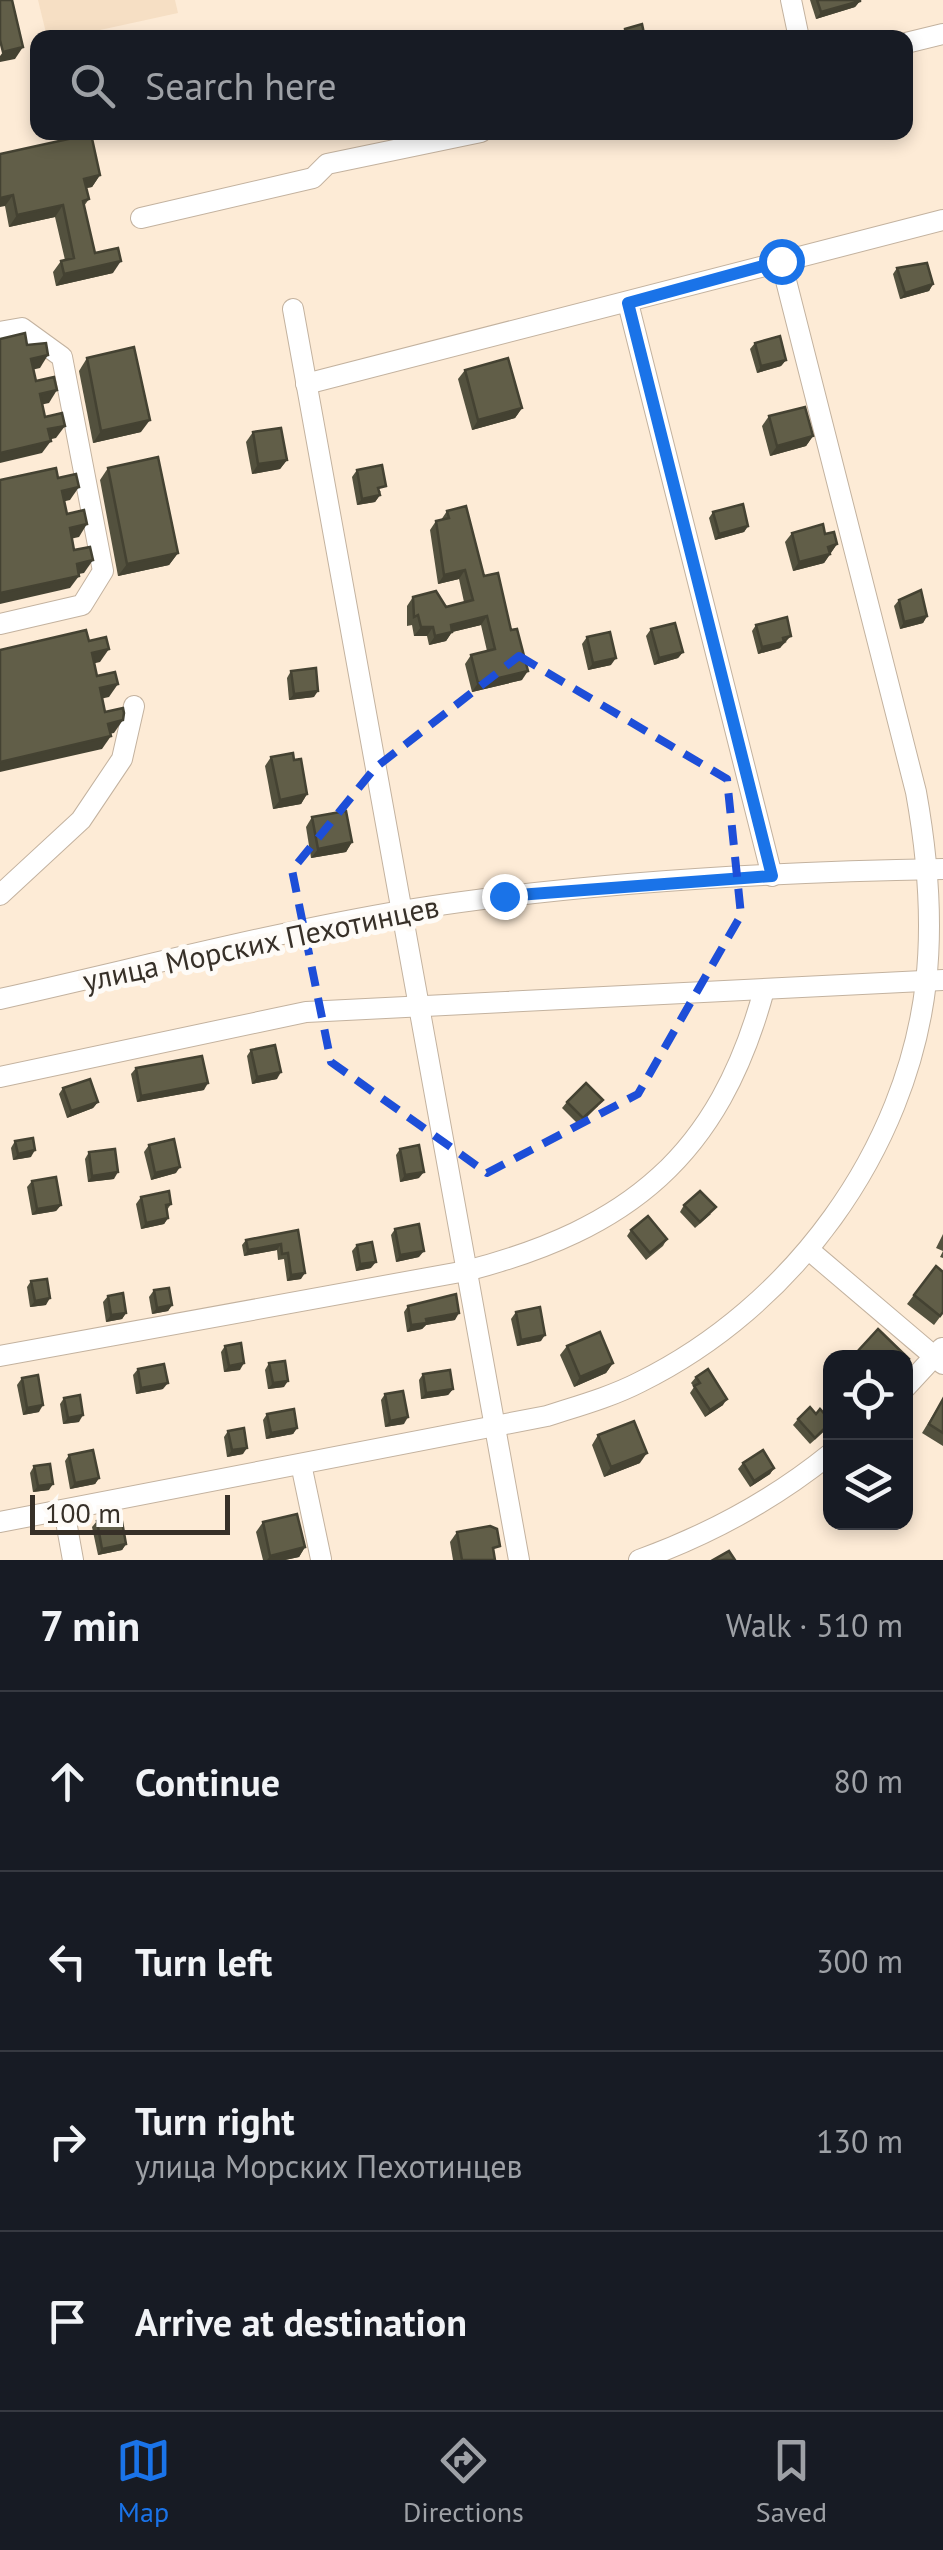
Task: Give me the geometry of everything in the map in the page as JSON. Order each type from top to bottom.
[{"type":"street","points":[[791,0],[798,30]]},
{"type":"street","points":[[913,41],[943,34]]},
{"type":"street","points":[[141,218],[313,178],[327,164],[442,140]]},
{"type":"street","points":[[306,384],[943,220]]},
{"type":"street","points":[[0,1522],[494,1426],[596,1400],[666,1368],[743,1313],[809,1250],[853,1190],[884,1126],[935,980],[935,869],[781,261]]},
{"type":"street","points":[[628,303],[772,876]]},
{"type":"street","points":[[293,309],[519,1560]]},
{"type":"street","points":[[0,332],[22,328],[62,357],[103,572],[82,605],[0,624]]},
{"type":"street","points":[[0,895],[81,820],[122,759],[134,706]]},
{"type":"street","name":"улица Морских Пехотинцев","points":[[0,1000],[404,911],[591,888],[935,869]]},
{"type":"street","points":[[0,1077],[306,1012],[935,980]]},
{"type":"street","points":[[0,1356],[466,1271],[532,1254],[571,1237],[617,1212],[684,1153],[735,1076],[764,990]]},
{"type":"street","points":[[809,1250],[940,1356],[913,1381]]},
{"type":"street","points":[[639,1560],[685,1544],[748,1511],[823,1459]]},
{"type":"street","points":[[301,1464],[321,1559]]},
{"type":"street","points":[[64,1510],[74,1560]]},
{"type":"highlighted area","points":[[519,656],[727,779],[741,915],[638,1094],[487,1173],[331,1062],[292,870],[375,768]]},
{"type":"shaded area","points":[[38,0],[175,0],[178,13],[100,30],[45,30]]},
{"type":"building","points":[[0,0],[12,0],[23,47],[3,52]]},
{"type":"building","points":[[817,0],[860,0],[860,1],[821,12]]},
{"type":"building","points":[[642,24],[643,30],[625,30]]},
{"type":"building","points":[[64,140],[92,140],[100,175],[84,179],[89,199],[83,201],[95,253],[118,248],[121,261],[64,274],[61,261],[74,258],[63,205],[17,215],[13,195],[0,198],[0,154]]},
{"type":"building","points":[[927,263],[933,284],[905,293],[897,268]]},
{"type":"building","points":[[25,333],[27,345],[46,343],[48,355],[31,359],[36,381],[54,377],[57,390],[40,394],[45,417],[62,413],[65,426],[48,429],[51,441],[0,453],[0,339]]},
{"type":"building","points":[[780,336],[786,360],[761,366],[755,343]]},
{"type":"building","points":[[134,347],[150,420],[101,431],[87,358]]},
{"type":"building","points":[[508,358],[522,408],[478,420],[465,370]]},
{"type":"building","points":[[805,407],[813,436],[777,446],[769,416]]},
{"type":"building","points":[[281,428],[287,460],[258,464],[253,432]]},
{"type":"building","points":[[158,457],[178,553],[127,564],[108,468]]},
{"type":"building","points":[[382,465],[386,486],[378,488],[380,495],[362,499],[357,470]]},
{"type":"building","points":[[56,468],[58,478],[76,474],[79,487],[62,491],[67,514],[84,510],[87,524],[70,528],[74,550],[90,547],[93,560],[77,564],[79,576],[0,593],[0,480]]},
{"type":"building","points":[[743,504],[748,526],[719,534],[713,512]]},
{"type":"building","points":[[466,506],[484,576],[498,573],[511,630],[517,629],[528,671],[478,683],[471,655],[495,649],[487,616],[451,625],[452,632],[435,636],[433,627],[421,627],[418,615],[414,617],[413,597],[436,591],[446,607],[473,600],[465,570],[444,575],[436,521],[449,518],[447,511]]},
{"type":"building","points":[[823,524],[825,534],[834,532],[837,544],[828,547],[830,554],[799,562],[792,533]]},
{"type":"building","points":[[921,590],[927,616],[904,622],[899,600]]},
{"type":"building","points":[[787,617],[791,636],[783,638],[784,642],[762,647],[756,625]]},
{"type":"building","points":[[675,623],[683,652],[659,658],[651,629]]},
{"type":"building","points":[[86,630],[89,641],[106,637],[109,649],[92,653],[97,676],[115,672],[118,684],[100,688],[105,712],[123,708],[123,720],[108,724],[111,736],[0,762],[0,650]]},
{"type":"building","points":[[610,632],[616,658],[593,663],[587,637]]},
{"type":"building","points":[[316,668],[318,691],[294,694],[291,671]]},
{"type":"building","points":[[293,753],[294,760],[301,759],[307,794],[280,800],[271,757]]},
{"type":"building","points":[[346,811],[352,842],[318,849],[312,817]]},
{"type":"building","points":[[275,1045],[281,1072],[257,1077],[251,1050]]},
{"type":"building","points":[[202,1056],[208,1083],[141,1096],[136,1068]]},
{"type":"building","points":[[90,1079],[98,1102],[71,1111],[63,1088]]},
{"type":"building","points":[[586,1083],[603,1100],[583,1118],[567,1102]]},
{"type":"building","points":[[33,1138],[35,1150],[18,1154],[15,1141]]},
{"type":"building","points":[[174,1139],[180,1167],[155,1173],[149,1145]]},
{"type":"building","points":[[419,1145],[424,1172],[405,1175],[400,1149]]},
{"type":"building","points":[[115,1149],[118,1172],[92,1176],[89,1152]]},
{"type":"building","points":[[56,1177],[61,1205],[37,1209],[32,1181]]},
{"type":"building","points":[[169,1191],[168,1218],[146,1223],[141,1197]]},
{"type":"building","points":[[700,1191],[716,1207],[700,1222],[684,1205]]},
{"type":"building","points":[[648,1216],[667,1239],[650,1253],[631,1230]]},
{"type":"building","points":[[419,1224],[424,1251],[400,1255],[395,1229]]},
{"type":"building","points":[[298,1230],[305,1273],[291,1275],[288,1253],[282,1254],[281,1244],[248,1250],[246,1240]]},
{"type":"building","points":[[372,1242],[376,1262],[360,1264],[357,1245]]},
{"type":"building","points":[[936,1266],[943,1272],[940,1316],[914,1295]]},
{"type":"building","points":[[47,1279],[50,1298],[35,1301],[31,1281]]},
{"type":"building","points":[[169,1288],[172,1305],[157,1308],[154,1290]]},
{"type":"building","points":[[123,1293],[126,1313],[111,1315],[108,1296]]},
{"type":"building","points":[[456,1294],[459,1313],[411,1325],[408,1306]]},
{"type":"building","points":[[540,1307],[545,1335],[521,1340],[516,1312]]},
{"type":"building","points":[[878,1329],[900,1350],[859,1350]]},
{"type":"building","points":[[600,1332],[613,1363],[580,1377],[567,1346]]},
{"type":"building","points":[[241,1343],[244,1363],[229,1366],[225,1346]]},
{"type":"building","points":[[285,1361],[288,1381],[273,1383],[269,1363]]},
{"type":"building","points":[[164,1364],[168,1383],[141,1388],[138,1369]]},
{"type":"building","points":[[708,1369],[727,1399],[710,1410],[694,1386],[700,1383],[696,1377]]},
{"type":"building","points":[[450,1370],[453,1389],[426,1393],[423,1374]]},
{"type":"building","points":[[38,1375],[43,1405],[27,1408],[22,1378]]},
{"type":"building","points":[[403,1391],[408,1417],[390,1421],[385,1394]]},
{"type":"building","points":[[80,1395],[83,1415],[68,1418],[64,1398]]},
{"type":"building","points":[[943,1399],[943,1433],[929,1424]]},
{"type":"building","points":[[810,1407],[816,1414],[820,1409],[823,1430],[815,1438],[798,1419]]},
{"type":"building","points":[[294,1409],[297,1428],[271,1433],[267,1414]]},
{"type":"building","points":[[634,1421],[647,1453],[611,1467],[598,1435]]},
{"type":"building","points":[[244,1428],[247,1448],[232,1450],[228,1431]]},
{"type":"building","points":[[93,1450],[99,1478],[75,1483],[69,1455]]},
{"type":"building","points":[[763,1450],[774,1468],[754,1481],[743,1463]]},
{"type":"building","points":[[50,1464],[53,1484],[38,1486],[34,1466]]},
{"type":"building","points":[[297,1514],[305,1547],[270,1556],[263,1522]]},
{"type":"building","points":[[121,1516],[126,1544],[102,1549],[97,1521]]},
{"type":"building","points":[[490,1526],[497,1529],[500,1546],[493,1548],[495,1560],[462,1560],[457,1532]]},
{"type":"building","points":[[729,1551],[735,1560],[713,1560]]},
{"type":"route","points":[[504,896],[772,876],[628,303],[781,261]]}]
